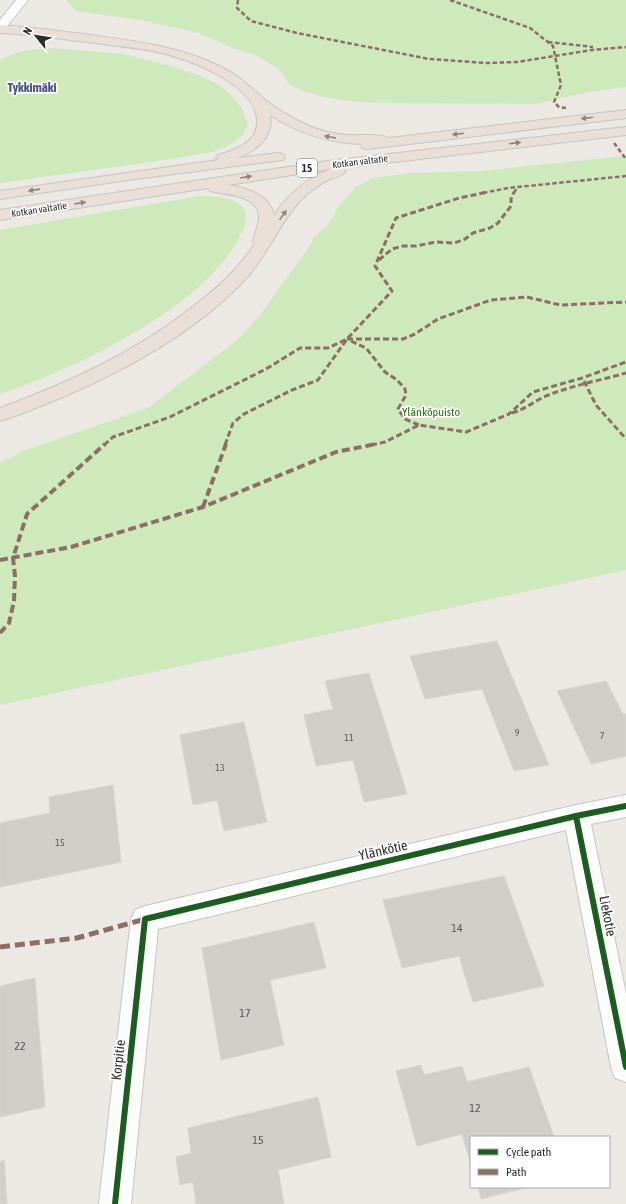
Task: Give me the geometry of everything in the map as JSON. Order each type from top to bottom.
[{"type":"highway","points":[[0,28],[159,49],[199,61],[232,78],[245,87],[258,101],[302,129],[328,137],[363,140],[424,138]]},
{"type":"highway","points":[[0,40],[115,42]]},
{"type":"highway","points":[[128,176],[207,162],[240,152],[260,137],[264,127],[265,118],[258,101]]},
{"type":"highway","name":"Kotkan valtatie","points":[[327,151],[626,114]]},
{"type":"highway","name":"Kotkan valtatie","points":[[0,215],[278,172],[626,131]]},
{"type":"highway","points":[[0,414],[84,382],[123,362],[195,314],[216,297],[246,268],[296,196],[308,185],[320,178],[351,168],[462,150]]},
{"type":"highway","name":"Kotkan valtatie","points":[[0,195],[128,176],[290,156]]},
{"type":"highway","points":[[152,192],[220,188],[246,194],[256,200],[266,214],[266,223],[260,246]]},
{"type":"street","points":[[0,28],[22,0]]},
{"type":"street","name":"Ylänkötie","points":[[145,919],[576,816],[626,806]]},
{"type":"street","name":"Liekotie","points":[[576,816],[626,1067]]},
{"type":"street","name":"Korpitie","points":[[115,1204],[145,919]]},
{"type":"green space","points":[[66,0],[626,0],[626,87],[588,92],[536,104],[380,103],[347,101],[324,97],[304,91],[289,84],[279,69],[255,55],[230,47],[199,33],[141,20],[76,11]]},
{"type":"green space","points":[[54,48],[122,54],[167,65],[201,76],[219,85],[230,94],[241,107],[248,124],[243,135],[228,146],[212,152],[0,183],[0,60],[20,52]]},
{"type":"green space","name":"Ylänköpuisto","points":[[626,156],[626,570],[0,705],[0,463],[26,450],[148,408],[241,337],[263,311],[311,244],[313,238],[328,225],[339,206],[356,187],[373,178],[412,173],[480,171]]},
{"type":"green space","points":[[200,196],[220,197],[234,201],[240,204],[246,215],[244,226],[236,243],[218,268],[193,292],[163,314],[130,335],[96,354],[62,370],[0,394],[0,230]]},
{"type":"building","points":[[497,641],[549,765],[514,771],[482,689],[425,699],[410,656]]},
{"type":"building","points":[[369,673],[407,794],[364,802],[353,760],[316,766],[304,715],[333,709],[325,681]]},
{"type":"building","points":[[606,681],[623,714],[626,714],[626,756],[591,764],[557,691]]},
{"type":"building","points":[[244,722],[267,822],[224,831],[217,800],[193,805],[180,735]]},
{"type":"building","points":[[113,785],[121,862],[0,887],[0,823],[50,813],[49,797]]},
{"type":"building","points":[[504,876],[544,986],[473,1002],[459,956],[402,968],[383,900]]},
{"type":"building","points":[[314,922],[326,968],[270,980],[284,1045],[221,1060],[202,948]]},
{"type":"building","points":[[35,978],[45,1107],[0,1117],[0,986]]},
{"type":"building","points":[[421,1065],[424,1075],[462,1066],[467,1082],[529,1067],[554,1136],[470,1136],[470,1162],[462,1134],[417,1146],[396,1071]]},
{"type":"building","points":[[318,1097],[331,1157],[278,1170],[284,1204],[196,1204],[193,1182],[180,1185],[176,1157],[191,1153],[188,1128]]},
{"type":"building","points":[[4,1160],[7,1204],[0,1204],[0,1162]]},
{"type":"building","points":[[478,1188],[525,1188],[481,1199]]},
{"type":"marked path","points":[[238,0],[237,8],[251,21],[297,33],[429,59],[487,63],[517,62],[592,50],[626,47]]},
{"type":"marked path","points":[[450,0],[530,28],[553,46],[561,85],[554,102],[559,107],[566,108]]},
{"type":"marked path","points":[[548,42],[593,47]]},
{"type":"marked path","points":[[614,143],[626,159]]},
{"type":"marked path","points":[[0,633],[9,623],[14,601],[15,576],[13,558],[27,514],[113,437],[170,417],[266,369],[300,348],[328,348],[347,339],[392,291],[375,266],[396,218],[459,198],[508,188],[626,176]]},
{"type":"marked path","points":[[379,260],[392,249],[403,246],[416,246],[436,242],[454,243],[465,239],[473,233],[490,228],[498,223],[511,206],[511,199],[517,187]]},
{"type":"marked path","points":[[347,339],[403,339],[415,334],[438,319],[491,300],[527,297],[560,305],[626,302]]},
{"type":"marked path","points":[[203,507],[233,423],[244,414],[292,390],[318,380],[347,339]]},
{"type":"marked path","points":[[351,341],[366,348],[385,372],[397,380],[405,389],[406,395],[398,409],[405,419],[419,425]]},
{"type":"marked path","points":[[0,560],[71,547],[203,507],[336,452],[385,442],[419,425],[466,432],[509,414],[533,392],[582,378],[626,362]]},
{"type":"marked path","points":[[512,413],[519,411],[535,400],[552,393],[626,373]]},
{"type":"marked path","points":[[584,381],[596,405],[626,439]]},
{"type":"marked path","points":[[0,947],[77,938],[145,919]]},
{"type":"cycle path","points":[[115,1204],[145,919],[576,816],[626,806]]},
{"type":"cycle path","points":[[576,816],[626,1067]]},
{"type":"district","name":"Tykkimäki","points":[[32,87]]}]
